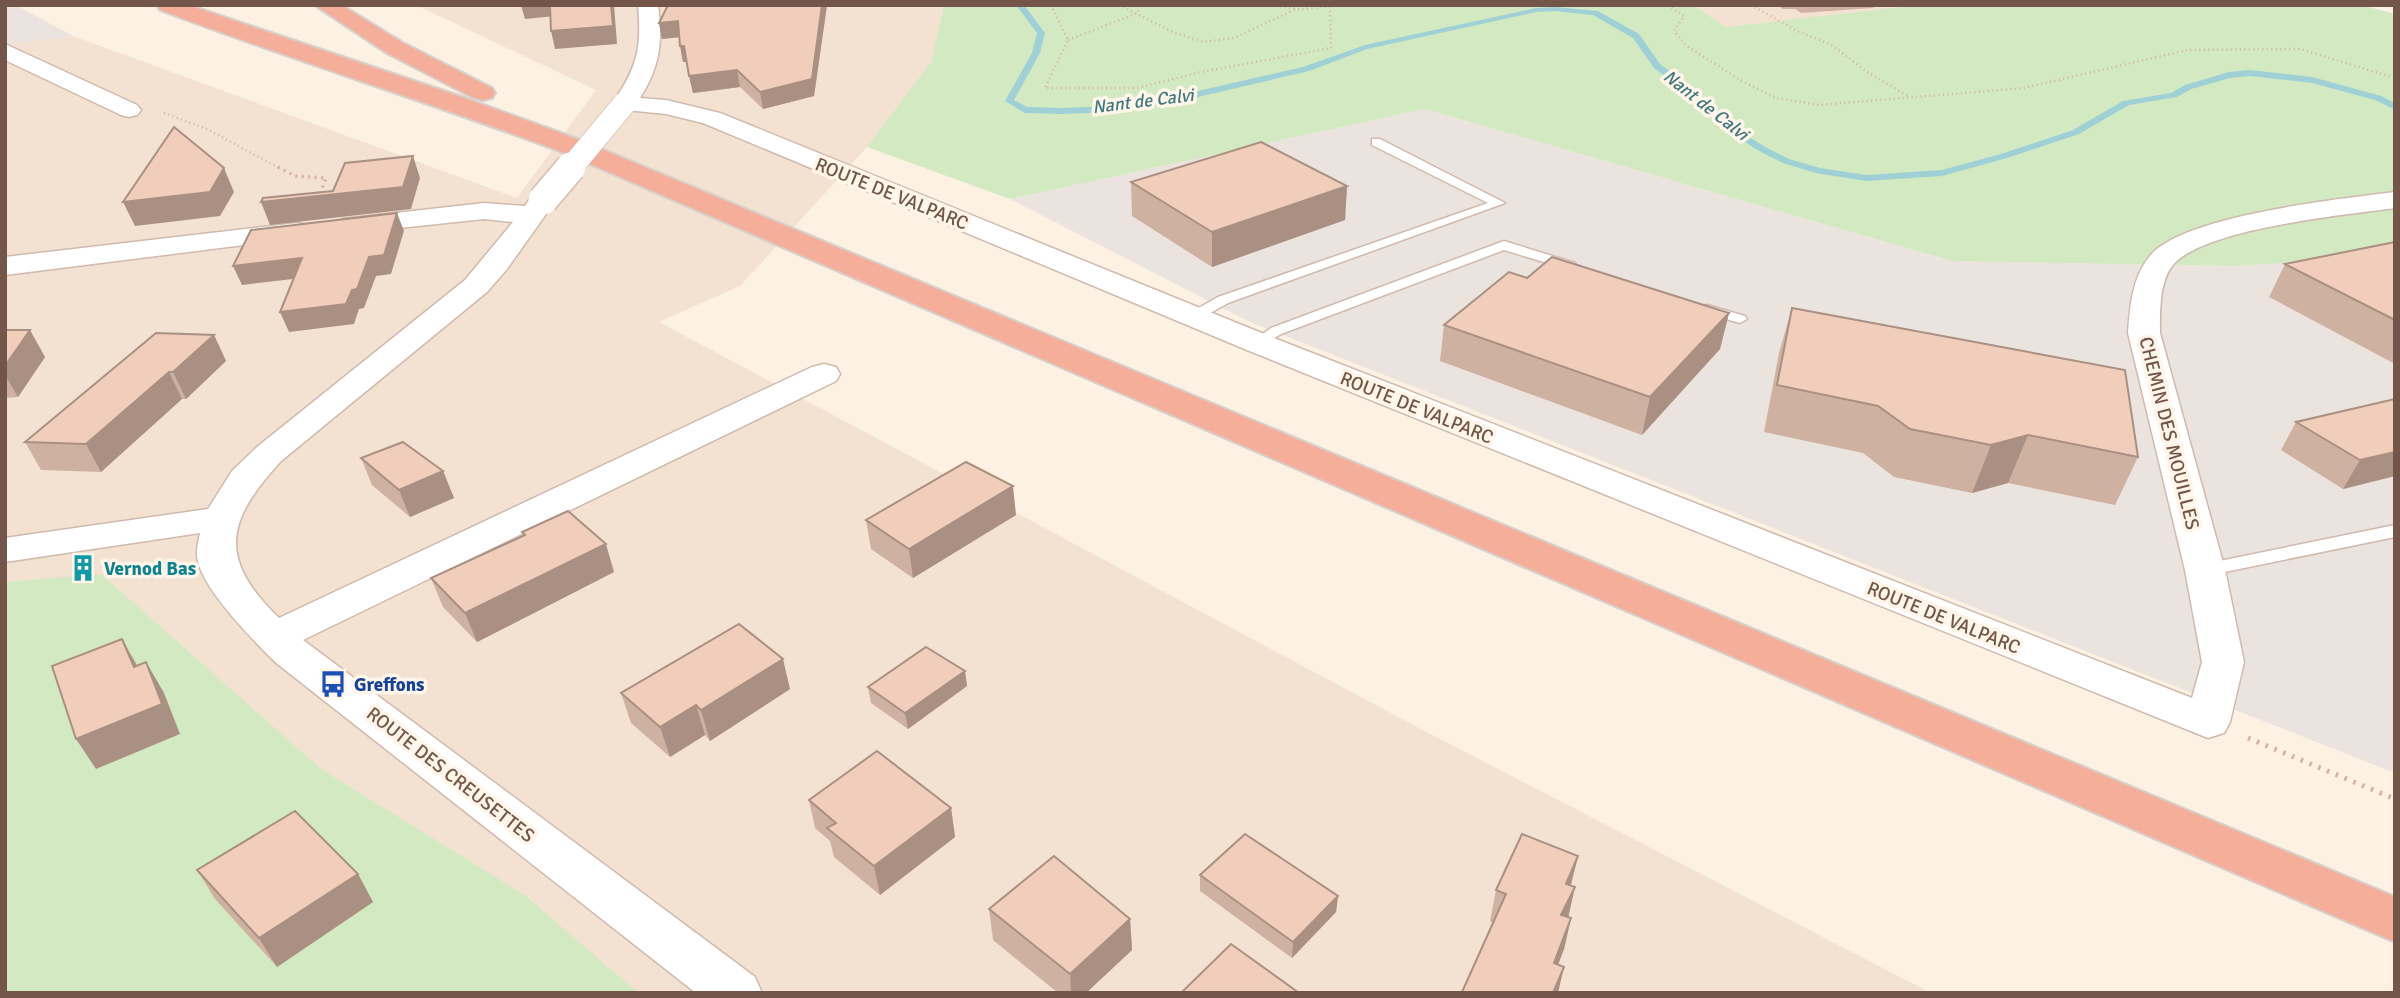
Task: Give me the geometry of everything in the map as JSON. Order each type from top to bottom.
[{"type":"highway","points":[[327,5],[395,48],[640,175]]},
{"type":"highway","points":[[175,7],[234,30],[462,106],[640,175],[2395,919]]},
{"type":"street","points":[[624,104],[640,82],[650,59],[652,38],[648,5]]},
{"type":"street","points":[[5,51],[129,110]]},
{"type":"street","name":"ROUTE DES CREUSETTES","points":[[624,104],[476,286],[270,454],[245,479],[220,519],[216,557],[236,596],[274,637],[736,993]]},
{"type":"street","name":"ROUTE DE VALPARC","points":[[624,104],[666,107],[711,118],[1193,317],[2208,722]]},
{"type":"street","name":"CHEMIN DES MOUILLES","points":[[2208,722],[2223,662],[2205,570],[2144,333],[2146,296],[2162,260],[2181,244],[2250,224],[2395,200]]},
{"type":"street","points":[[5,266],[306,230],[538,207]]},
{"type":"street","points":[[274,637],[824,374]]},
{"type":"street","points":[[5,550],[220,519]]},
{"type":"lane","points":[[1193,317],[1223,300],[1499,203],[1376,142]]},
{"type":"lane","points":[[1258,343],[1276,331],[1504,245],[1583,270]]},
{"type":"lane","points":[[1688,303],[1740,319]]},
{"type":"lane","points":[[2205,570],[2393,532]]},
{"type":"path","points":[[1051,5],[1068,40]]},
{"type":"path","points":[[1119,5],[1188,38],[1203,42],[1241,36],[1280,15],[1300,9],[1338,5]]},
{"type":"path","points":[[1138,5],[1138,13]]},
{"type":"path","points":[[1276,5],[1300,9]]},
{"type":"path","points":[[1668,5],[1684,16],[1674,31],[1687,46],[1712,59],[1740,80],[1776,98],[1819,105],[2024,88],[2187,50],[2300,49],[2395,78]]},
{"type":"path","points":[[1751,5],[1797,31],[1830,44],[1869,73],[1908,96]]},
{"type":"path","points":[[1138,13],[1068,40],[1045,88],[1137,88],[1201,72],[1331,48],[1330,6]]},
{"type":"path","points":[[129,110],[172,113],[295,176],[327,178],[306,230]]},
{"type":"path","points":[[2208,722],[2395,799]]},
{"type":"shaded area","points":[[5,5],[15,5],[73,36],[5,45]]},
{"type":"shaded area","points":[[416,5],[944,5],[931,62],[867,147],[740,286],[659,322],[1419,728],[1931,993],[5,993],[5,45],[73,36],[517,198],[596,90]]},
{"type":"shaded area","points":[[1693,5],[1919,5],[1726,27]]},
{"type":"shaded area","points":[[1425,109],[1952,261],[2237,266],[2395,256],[2395,773],[1250,322],[1010,199]]},
{"type":"green space","points":[[944,5],[1693,5],[1726,27],[1919,5],[2361,5],[2395,14],[2395,256],[2237,266],[1952,261],[1425,109],[1010,199],[867,147],[931,62]]},
{"type":"green space","points":[[101,574],[321,769],[526,896],[638,993],[5,993],[5,582]]},
{"type":"building","points":[[550,5],[611,5],[613,26],[551,31]]},
{"type":"building","points":[[668,5],[822,5],[812,79],[760,92],[737,70],[689,76],[684,46],[680,46],[678,21],[659,23]]},
{"type":"building","points":[[174,127],[224,168],[210,192],[123,202]]},
{"type":"building","points":[[1261,142],[1347,186],[1212,232],[1131,182]]},
{"type":"building","points":[[413,156],[403,187],[261,202],[263,198],[333,191],[345,163]]},
{"type":"building","points":[[397,213],[384,255],[369,257],[357,289],[352,290],[346,304],[280,312],[302,258],[233,266],[251,230]]},
{"type":"building","points":[[2395,242],[2395,320],[2285,264]]},
{"type":"building","points":[[1552,257],[1729,313],[1650,397],[1444,325],[1509,272],[1527,278]]},
{"type":"building","points":[[1792,308],[2125,370],[2138,457],[2028,435],[1991,445],[1910,429],[1878,406],[1777,385]]},
{"type":"building","points":[[5,330],[30,330],[5,366]]},
{"type":"building","points":[[156,333],[214,335],[86,444],[25,442]]},
{"type":"building","points":[[2395,399],[2395,452],[2360,460],[2296,422]]},
{"type":"building","points":[[403,442],[443,471],[399,490],[361,458]]},
{"type":"building","points":[[966,462],[1013,486],[909,549],[866,520]]},
{"type":"building","points":[[568,511],[606,544],[465,613],[431,578],[525,535],[522,532]]},
{"type":"building","points":[[739,624],[783,659],[701,710],[696,705],[660,727],[621,693]]},
{"type":"building","points":[[122,639],[134,667],[146,662],[162,704],[76,739],[52,666]]},
{"type":"building","points":[[926,647],[965,671],[905,713],[868,687]]},
{"type":"building","points":[[877,751],[951,808],[874,866],[827,828],[836,823],[809,800]]},
{"type":"building","points":[[295,811],[358,874],[259,938],[197,870]]},
{"type":"building","points":[[1245,834],[1338,896],[1293,942],[1200,875]]},
{"type":"building","points":[[1522,834],[1578,856],[1566,884],[1575,887],[1561,915],[1571,918],[1554,963],[1564,967],[1553,993],[1463,993],[1506,894],[1496,890]]},
{"type":"building","points":[[1054,856],[1130,919],[1070,974],[989,909]]},
{"type":"building","points":[[1231,944],[1299,993],[1181,993]]},
{"type":"waterway","name":"Nant de Calvi","points":[[1020,5],[1041,33],[1036,53],[1009,101],[1025,110],[1061,111],[1114,109],[1172,100],[1306,69],[1365,47],[1536,10],[1595,13],[1636,36],[1657,66],[1709,105],[1740,135],[1762,149],[1786,161],[1819,171],[1866,178],[1942,173],[2004,156],[2076,132],[2126,103],[2174,95],[2188,87],[2229,75],[2250,73],[2312,80],[2378,98],[2395,107]]},
{"type":"place","name":"Vernod Bas","points":[[83,568]]},
{"type":"place","name":"Greffons","points":[[333,684]]}]
